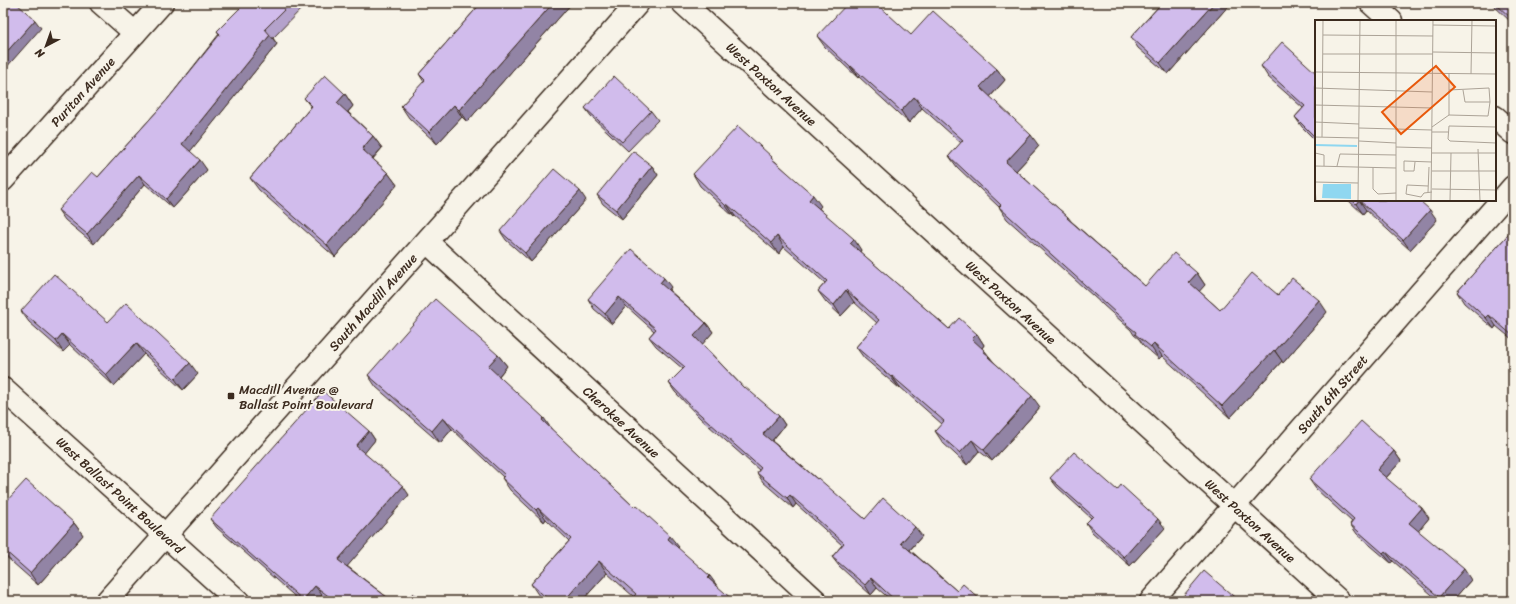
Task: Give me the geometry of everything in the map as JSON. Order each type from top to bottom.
[{"type":"street","points":[[101,3],[135,33]]},
{"type":"street","name":"Puritan Avenue","points":[[3,180],[162,3]]},
{"type":"street","name":"South Macdill Avenue","points":[[107,601],[638,3]]},
{"type":"street","name":"West Paxton Avenue","points":[[683,3],[1339,601]]},
{"type":"street","points":[[1371,3],[1390,20]]},
{"type":"street","points":[[1496,117],[1513,133]]},
{"type":"street","name":"South 6th Street","points":[[1151,601],[1513,187]]},
{"type":"street","name":"Cherokee Avenue","points":[[427,242],[816,601]]},
{"type":"street","name":"West Ballast Point Boulevard","points":[[3,389],[238,601]]},
{"type":"building","points":[[3,3],[16,3],[35,20],[3,56]]},
{"type":"building","points":[[245,3],[291,3],[265,29],[270,35],[182,144],[200,160],[166,199],[139,175],[87,234],[58,210],[92,172],[98,177],[167,100],[220,34],[217,31]]},
{"type":"building","points":[[481,3],[553,3],[459,110],[454,105],[429,132],[401,106],[425,80],[419,74]]},
{"type":"building","points":[[848,3],[876,3],[911,35],[933,11],[997,69],[980,87],[1031,135],[1006,162],[1145,286],[1174,253],[1197,273],[1189,282],[1220,310],[1252,273],[1278,295],[1292,278],[1319,300],[1275,351],[1274,350],[1222,406],[1154,344],[1151,347],[1135,334],[1136,332],[1126,324],[1127,323],[999,207],[1001,205],[949,156],[963,140],[914,97],[901,111],[817,36]]},
{"type":"building","points":[[1160,3],[1214,3],[1160,63],[1131,37],[1161,4]]},
{"type":"building","points":[[1495,3],[1513,3],[1513,20]]},
{"type":"building","points":[[1282,42],[1315,72],[1315,137],[1295,117],[1305,106],[1261,66]]},
{"type":"building","points":[[325,75],[345,94],[337,103],[373,136],[362,149],[388,173],[327,245],[250,178],[312,106],[304,98]]},
{"type":"building","points":[[614,76],[651,111],[622,142],[585,108]]},
{"type":"building","points":[[738,126],[772,157],[771,158],[813,195],[809,200],[854,239],[850,243],[949,329],[959,318],[977,334],[972,339],[984,350],[983,351],[989,356],[988,357],[1032,396],[984,450],[972,440],[960,453],[935,431],[944,421],[856,347],[879,320],[846,290],[834,305],[818,291],[827,281],[777,236],[771,243],[727,204],[726,206],[693,174]]},
{"type":"building","points":[[633,151],[652,166],[616,210],[597,195]]},
{"type":"building","points":[[554,169],[580,191],[525,253],[500,231]]},
{"type":"building","points":[[1360,201],[1420,201],[1430,210],[1403,240]]},
{"type":"building","points":[[1513,229],[1513,336],[1489,315],[1486,318],[1457,292]]},
{"type":"building","points":[[631,249],[664,278],[660,283],[706,323],[694,336],[744,388],[745,387],[779,416],[763,434],[817,479],[818,478],[865,519],[883,498],[915,527],[901,543],[957,591],[963,584],[982,601],[896,601],[871,578],[865,585],[832,557],[844,543],[790,495],[787,498],[757,473],[761,468],[693,408],[669,383],[685,367],[649,337],[656,329],[619,297],[605,314],[588,299]]},
{"type":"building","points":[[54,274],[108,322],[126,303],[190,363],[175,379],[136,343],[106,375],[62,334],[56,341],[21,311]]},
{"type":"building","points":[[435,299],[498,355],[488,366],[544,418],[542,420],[634,507],[636,505],[670,536],[668,539],[710,576],[708,578],[734,601],[630,601],[636,594],[599,561],[564,601],[550,601],[531,584],[571,539],[538,508],[536,510],[502,478],[505,475],[443,418],[432,431],[368,375]]},
{"type":"building","points":[[323,391],[369,431],[356,446],[403,486],[338,560],[392,601],[335,601],[315,586],[303,600],[210,519]]},
{"type":"building","points":[[1361,421],[1394,451],[1377,470],[1422,508],[1409,523],[1464,569],[1439,597],[1385,551],[1383,553],[1350,524],[1354,519],[1309,479]]},
{"type":"building","points":[[1074,452],[1117,490],[1121,485],[1158,519],[1124,557],[1086,523],[1093,516],[1050,478]]},
{"type":"building","points":[[26,480],[74,523],[30,573],[3,549],[3,505]]},
{"type":"building","points":[[1204,571],[1239,601],[1179,601]]},
{"type":"building","points":[[413,593],[422,601],[406,601]]},
{"type":"place","name":"Macdill Avenue @ Ballast Point Boulevard","points":[[231,396]]}]
